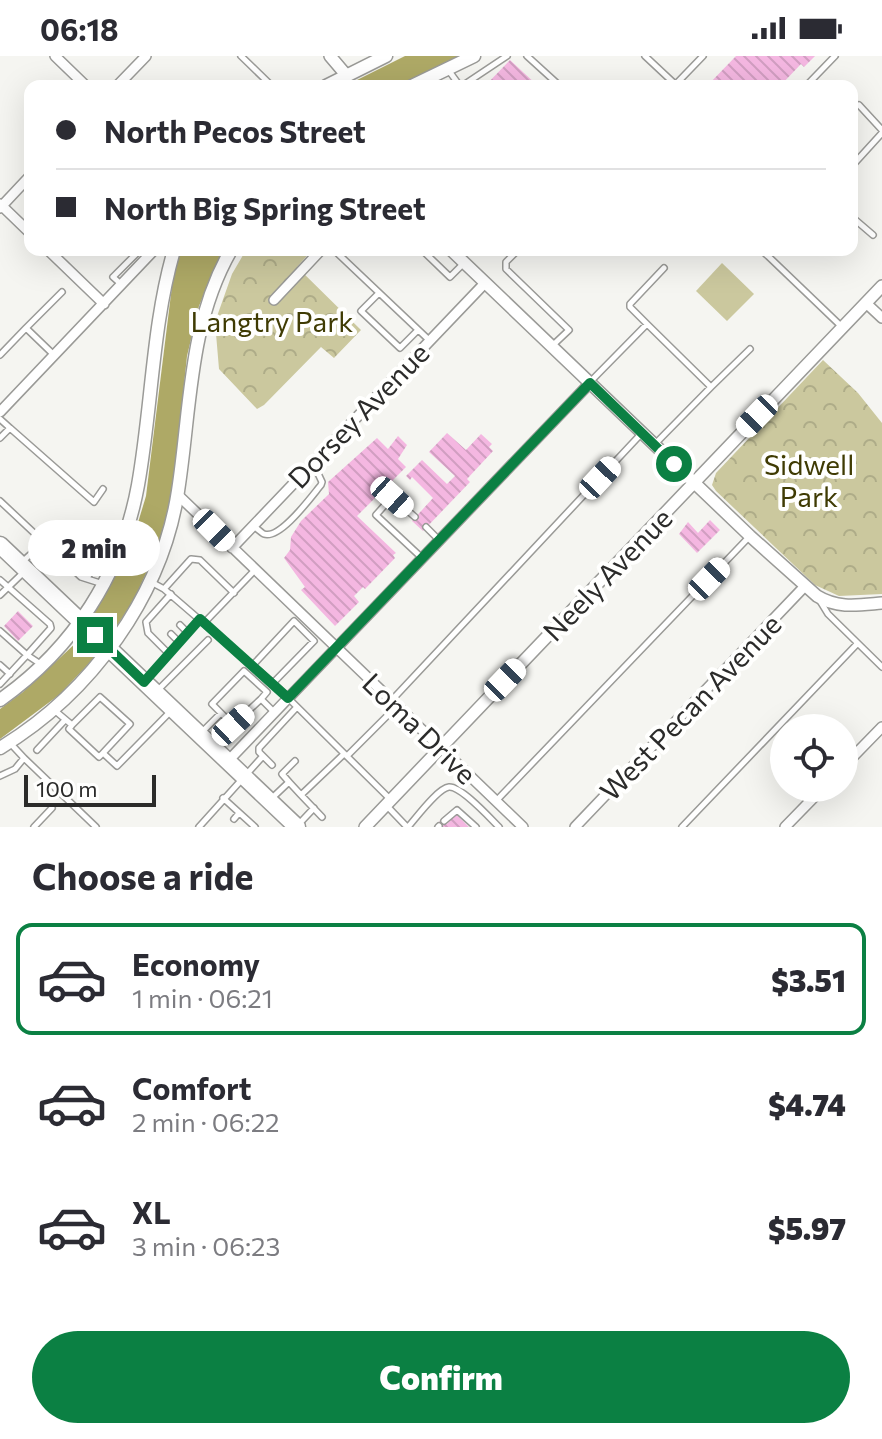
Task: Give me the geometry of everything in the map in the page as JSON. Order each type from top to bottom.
[{"type":"highway","points":[[0,545],[244,776],[290,825]]},
{"type":"main road","points":[[339,80],[386,56]]},
{"type":"main road","points":[[424,80],[474,56]]},
{"type":"main road","points":[[0,700],[43,665],[81,622],[118,554],[134,505],[162,295],[172,256]]},
{"type":"main road","points":[[4,745],[53,709],[109,649],[150,582],[166,543],[178,495],[195,348],[212,288],[228,256]]},
{"type":"street","points":[[55,56],[80,80]]},
{"type":"street","points":[[123,80],[146,56]]},
{"type":"street","points":[[330,56],[347,76]]},
{"type":"street","points":[[24,182],[1,206],[24,227]]},
{"type":"street","points":[[54,256],[104,304]]},
{"type":"street","points":[[1,408],[122,285],[138,259],[143,256]]},
{"type":"street","points":[[274,300],[315,256]]},
{"type":"street","points":[[458,256],[750,536],[817,596],[829,603],[846,606],[882,603]]},
{"type":"street","name":"Dorsey Avenue","points":[[232,548],[485,283]]},
{"type":"street","name":"Neely Avenue","points":[[365,827],[882,286]]},
{"type":"street","points":[[866,303],[882,318]]},
{"type":"street","points":[[228,761],[590,383]]},
{"type":"street","name":"Loma Drive","points":[[178,495],[523,827]]},
{"type":"street","name":"West Pecan Avenue","points":[[575,827],[805,586]]},
{"type":"street","points":[[858,752],[882,727]]},
{"type":"street","points":[[785,827],[809,802]]},
{"type":"lane","points":[[241,56],[266,80]]},
{"type":"lane","points":[[470,80],[507,56]]},
{"type":"lane","points":[[527,56],[553,80]]},
{"type":"lane","points":[[645,56],[670,80]]},
{"type":"lane","points":[[688,56],[696,63]]},
{"type":"lane","points":[[680,80],[703,56]]},
{"type":"lane","points":[[812,80],[835,56]]},
{"type":"lane","points":[[447,69],[456,80]]},
{"type":"lane","points":[[858,159],[882,131],[859,105]]},
{"type":"lane","points":[[858,222],[873,235]]},
{"type":"lane","points":[[340,256],[430,341]]},
{"type":"lane","points":[[428,256],[450,277],[464,262]]},
{"type":"lane","points":[[512,256],[506,262],[506,269],[569,330],[551,346]]},
{"type":"lane","points":[[768,256],[842,327]]},
{"type":"lane","points":[[664,268],[630,304],[711,387]]},
{"type":"lane","points":[[0,355],[62,292]]},
{"type":"lane","points":[[379,293],[361,311],[400,348],[418,330]]},
{"type":"lane","points":[[590,383],[647,324]]},
{"type":"lane","points":[[26,328],[55,355]]},
{"type":"lane","points":[[654,445],[750,349]]},
{"type":"lane","points":[[0,419],[94,502],[103,489]]},
{"type":"lane","points":[[0,438],[10,428]]},
{"type":"lane","points":[[301,795],[345,755],[394,703],[642,433]]},
{"type":"lane","points":[[253,525],[269,535],[284,528],[321,485],[313,463]]},
{"type":"lane","points":[[415,517],[392,497],[376,515],[422,558]]},
{"type":"lane","points":[[0,501],[81,577],[103,584]]},
{"type":"lane","points":[[426,527],[439,540]]},
{"type":"lane","points":[[496,801],[750,536]]},
{"type":"lane","points":[[87,578],[111,541]]},
{"type":"lane","points":[[0,595],[44,542]]},
{"type":"lane","points":[[164,589],[191,559],[200,560],[234,593]]},
{"type":"lane","points":[[150,687],[168,653],[255,570]]},
{"type":"lane","points":[[0,580],[48,621],[51,628],[0,684]]},
{"type":"lane","points":[[150,582],[171,594],[273,683],[345,755],[408,827],[440,791],[448,787],[464,795],[499,827]]},
{"type":"lane","points":[[168,653],[148,633],[146,622],[171,594]]},
{"type":"lane","points":[[817,596],[828,614],[882,667]]},
{"type":"lane","points":[[159,607],[167,614]]},
{"type":"lane","points":[[151,616],[159,623]]},
{"type":"lane","points":[[253,665],[294,621],[314,641],[273,683]]},
{"type":"lane","points":[[180,625],[188,633]]},
{"type":"lane","points":[[0,631],[43,665]]},
{"type":"lane","points":[[171,634],[179,642]]},
{"type":"lane","points":[[150,687],[208,640]]},
{"type":"lane","points":[[682,827],[857,644]]},
{"type":"lane","points":[[0,665],[10,674]]},
{"type":"lane","points":[[244,671],[267,692],[261,699],[233,725],[212,704],[244,671]]},
{"type":"lane","points":[[100,697],[130,724],[103,753],[99,757],[69,729],[100,697]]},
{"type":"lane","points":[[261,699],[275,712]]},
{"type":"lane","points":[[272,765],[259,752],[259,748],[297,707]]},
{"type":"lane","points":[[53,709],[72,725]]},
{"type":"lane","points":[[103,753],[117,766],[173,709]]},
{"type":"lane","points":[[200,735],[221,713]]},
{"type":"lane","points":[[37,750],[65,720]]},
{"type":"lane","points":[[4,745],[24,758],[96,827]]},
{"type":"lane","points":[[198,827],[263,756]]},
{"type":"lane","points":[[0,776],[15,769],[24,758]]},
{"type":"lane","points":[[295,761],[282,774],[322,817]]},
{"type":"lane","points":[[269,801],[289,782]]},
{"type":"lane","points":[[223,798],[245,823],[255,827]]},
{"type":"lane","points":[[34,827],[52,808]]},
{"type":"lane","points":[[290,825],[314,808]]},
{"type":"lane","points":[[441,825],[457,810],[476,827]]},
{"type":"lane","points":[[234,819],[239,813]]},
{"type":"green space","name":"Langtry Park","points":[[242,256],[307,256],[297,267],[361,330],[334,358],[321,347],[257,409],[219,369],[215,322],[232,274]]},
{"type":"green space","points":[[722,263],[754,294],[727,321],[696,291]]},
{"type":"green space","name":"Sidwell Park","points":[[823,360],[858,393],[882,423],[882,594],[839,596],[815,585],[712,485],[716,473]]},
{"type":"shaded area","points":[[405,56],[461,56],[411,80],[357,80]]},
{"type":"shaded area","points":[[179,256],[220,256],[199,306],[187,356],[173,492],[157,549],[133,602],[97,655],[59,695],[0,739],[0,709],[78,641],[121,566],[134,536],[146,496],[173,278]]},
{"type":"building","points":[[736,56],[815,56],[804,67],[801,64],[786,80],[713,80]]},
{"type":"building","points":[[510,60],[532,80],[491,80]]},
{"type":"building","points":[[447,433],[466,450],[481,434],[492,444],[489,447],[493,451],[467,479],[470,482],[423,531],[412,521],[433,498],[412,477],[410,480],[406,476],[422,460],[447,484],[455,476],[429,452]]},
{"type":"building","points":[[398,436],[407,445],[398,459],[406,467],[357,516],[396,553],[393,555],[395,558],[354,596],[359,602],[335,626],[301,590],[305,587],[284,558],[290,550],[291,537],[301,521],[329,494],[328,482],[377,438],[388,449]]},
{"type":"building","points":[[710,520],[720,530],[697,553],[679,534],[688,522],[698,533]]},
{"type":"building","points":[[18,611],[33,626],[18,641],[4,626]]},
{"type":"building","points":[[456,814],[469,827],[440,827],[437,824],[442,819],[447,824]]},
{"type":"route","points":[[95,635],[144,682],[200,619],[288,698],[590,383],[674,464]]}]
